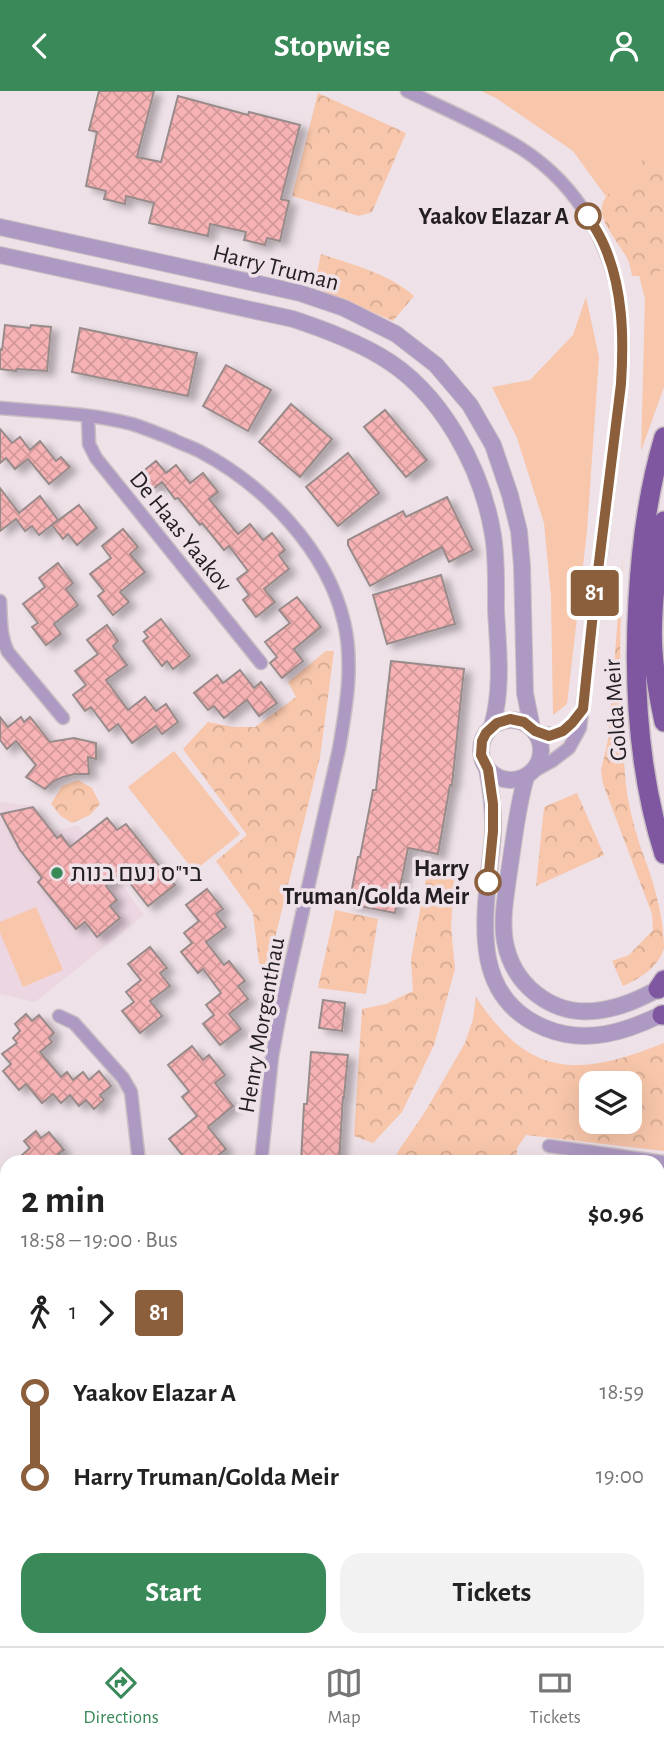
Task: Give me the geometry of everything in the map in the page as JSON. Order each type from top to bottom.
[{"type":"main road","name":"Golda Meir","points":[[664,437],[651,486],[644,534],[636,646],[638,715],[644,772],[653,819],[664,854]]},
{"type":"main road","name":"Golda Meir","points":[[664,521],[656,587],[653,649],[664,722]]},
{"type":"street","points":[[407,91],[524,151],[559,180],[586,211],[604,245],[616,279],[622,315],[621,384],[583,709],[580,728],[569,748],[552,761],[517,780],[508,780],[488,769],[483,760],[481,746],[492,726],[501,721],[515,720],[549,736],[563,731],[583,709]]},
{"type":"street","name":"Harry Truman","points":[[0,227],[300,293],[344,308],[396,334],[436,365],[470,405],[493,445],[510,495],[519,531],[526,693],[534,729]]},
{"type":"street","name":"Harry Truman","points":[[0,255],[292,319],[333,333],[382,356],[418,384],[448,420],[468,456],[493,535],[499,694],[492,726]]},
{"type":"street","name":"Henry Morgenthau","points":[[0,408],[88,417],[133,425],[201,452],[253,488],[294,526],[312,551],[336,595],[344,624],[348,655],[346,710],[280,1013],[272,1057],[262,1155]]},
{"type":"street","name":"De Haas Yaakov","points":[[88,417],[89,444],[96,458],[261,663]]},
{"type":"street","points":[[0,601],[3,643],[63,718]]},
{"type":"street","points":[[534,729],[540,740],[542,754],[530,774],[518,809],[503,921],[506,947],[515,969],[530,990],[542,999],[576,1011],[594,1011],[626,1004],[642,998],[662,985]]},
{"type":"street","points":[[488,769],[493,804],[493,831],[485,938],[495,983],[507,1000],[539,1025],[572,1036],[592,1036],[625,1030],[663,1014]]},
{"type":"street","points":[[59,1016],[74,1023],[123,1078],[131,1092],[138,1155]]},
{"type":"street","points":[[549,1146],[614,1155]]},
{"type":"shaded area","name":"בי\"ס נעם בנות","points":[[0,802],[33,806],[54,831],[78,825],[144,915],[35,1002],[0,994]]},
{"type":"green space","points":[[481,91],[664,91],[664,387],[641,451],[645,299],[626,224],[573,151],[496,98]]},
{"type":"green space","points":[[318,93],[406,133],[372,212],[359,216],[292,196]]},
{"type":"green space","points":[[651,150],[664,150],[664,268],[652,276],[632,276],[628,260],[604,219],[602,206],[611,193],[636,179],[640,164]]},
{"type":"green space","points":[[321,254],[382,276],[414,296],[393,321],[314,287]]},
{"type":"green space","points":[[586,297],[599,357],[587,531],[567,704],[553,715],[551,596],[544,523],[517,438],[492,387],[530,380],[573,335]]},
{"type":"green space","points":[[623,554],[620,686],[626,786],[635,828],[659,906],[664,948],[653,967],[623,986],[612,961],[629,955],[653,930],[652,914],[603,784],[601,770],[608,740]]},
{"type":"green space","points":[[326,651],[334,651],[320,757],[267,970],[259,963],[253,913],[216,861],[247,835],[183,749],[208,722],[233,727],[255,727],[296,697],[288,682]]},
{"type":"green space","points":[[174,751],[240,834],[194,871],[128,787]]},
{"type":"green space","points":[[78,780],[92,788],[100,804],[90,815],[72,823],[61,816],[51,804],[62,786]]},
{"type":"green space","points":[[577,793],[604,855],[536,886],[544,807]]},
{"type":"green space","points":[[429,862],[455,867],[451,927],[455,969],[434,1045],[402,1112],[373,1143],[354,1136],[362,1009],[386,1004],[413,991],[411,959]]},
{"type":"green space","points":[[36,907],[63,970],[23,987],[0,933],[0,922]]},
{"type":"green space","points":[[335,910],[378,919],[366,994],[318,988]]},
{"type":"green space","points":[[476,997],[496,1024],[516,1044],[537,1057],[558,1064],[606,1062],[664,1043],[664,1151],[526,1135],[517,1148],[516,1155],[396,1155],[465,1043],[473,1019]]},
{"type":"building","points":[[99,91],[154,91],[137,157],[161,162],[178,96],[248,115],[249,112],[300,125],[281,199],[289,201],[280,241],[267,238],[265,245],[244,240],[246,232],[210,224],[208,236],[149,223],[154,203],[126,196],[125,204],[104,199],[106,191],[86,186],[97,132],[89,130]]},
{"type":"building","points":[[5,325],[51,327],[47,371],[0,369],[0,349],[2,350]]},
{"type":"building","points":[[80,328],[197,353],[188,396],[72,372]]},
{"type":"building","points":[[226,365],[271,390],[248,431],[203,406]]},
{"type":"building","points":[[291,404],[332,439],[300,477],[259,442]]},
{"type":"building","points":[[385,410],[427,460],[406,477],[364,427]]},
{"type":"building","points":[[0,429],[12,443],[20,437],[30,450],[40,441],[56,461],[61,457],[70,467],[49,484],[28,459],[15,469],[6,458],[0,463]]},
{"type":"building","points":[[348,453],[379,493],[338,526],[306,487]]},
{"type":"building","points":[[156,461],[166,473],[176,465],[190,483],[203,473],[218,492],[209,499],[238,534],[250,524],[263,540],[272,533],[285,550],[279,555],[289,569],[264,589],[275,602],[256,617],[243,600],[249,595],[237,579],[248,571],[229,546],[224,550],[162,482],[153,489],[141,473]]},
{"type":"building","points":[[0,488],[19,513],[40,496],[58,520],[39,535],[32,526],[25,531],[16,519],[0,531]]},
{"type":"building","points":[[447,497],[473,550],[449,562],[442,547],[370,586],[348,545],[348,540],[403,511],[406,517]]},
{"type":"building","points":[[79,505],[97,528],[77,545],[68,534],[63,539],[52,525]]},
{"type":"building","points":[[123,529],[138,547],[130,554],[145,572],[120,592],[129,602],[113,615],[98,596],[104,591],[90,574],[111,558],[102,546]]},
{"type":"building","points":[[58,563],[73,583],[66,589],[78,605],[54,624],[61,634],[46,645],[32,627],[38,623],[23,604],[45,587],[39,578]]},
{"type":"building","points":[[441,575],[455,624],[387,644],[373,595]]},
{"type":"building","points":[[297,597],[321,627],[294,649],[303,661],[282,678],[270,663],[277,657],[265,642],[290,623],[279,610]]},
{"type":"building","points":[[161,619],[190,656],[173,669],[167,661],[162,666],[143,641],[148,637],[144,632]]},
{"type":"building","points":[[107,625],[118,641],[113,646],[127,665],[106,680],[128,710],[145,697],[156,711],[166,704],[178,722],[162,734],[156,726],[132,743],[118,724],[109,731],[91,707],[85,711],[73,695],[86,685],[75,671],[98,654],[87,640]]},
{"type":"building","points":[[391,661],[464,669],[452,785],[438,854],[408,848],[395,913],[349,904],[373,790],[376,790]]},
{"type":"building","points":[[240,670],[254,688],[261,682],[277,703],[259,716],[247,700],[224,718],[214,706],[208,710],[194,693],[217,675],[223,683]]},
{"type":"building","points":[[0,717],[8,727],[21,717],[24,722],[30,717],[50,742],[74,738],[96,743],[96,759],[88,757],[89,774],[63,777],[45,789],[26,777],[36,765],[16,741],[7,749],[0,740]]},
{"type":"building","points":[[33,807],[57,838],[61,835],[70,847],[107,818],[117,830],[126,824],[175,885],[148,906],[122,873],[106,886],[117,900],[110,906],[120,918],[97,937],[85,922],[76,929],[38,882],[42,878],[20,850],[1,814]]},
{"type":"building","points":[[207,889],[223,909],[216,914],[226,927],[206,942],[224,965],[229,961],[245,981],[238,986],[248,999],[229,1014],[241,1029],[220,1045],[203,1024],[214,1015],[206,1005],[221,993],[203,969],[198,973],[181,952],[192,943],[184,933],[199,921],[186,905]]},
{"type":"building","points":[[150,947],[167,968],[160,973],[170,986],[150,1001],[162,1016],[140,1033],[122,1011],[134,1002],[126,992],[141,980],[128,964]]},
{"type":"building","points":[[323,1000],[345,1003],[342,1031],[319,1028]]},
{"type":"building","points":[[26,1014],[32,1021],[39,1015],[54,1033],[49,1038],[52,1042],[40,1052],[61,1077],[67,1072],[73,1080],[83,1072],[89,1080],[99,1071],[111,1086],[100,1095],[104,1100],[94,1109],[86,1100],[79,1106],[70,1095],[61,1103],[53,1094],[42,1103],[26,1084],[19,1090],[3,1071],[11,1064],[2,1054],[17,1043],[13,1038],[20,1031],[15,1024]]},
{"type":"building","points":[[192,1046],[203,1060],[209,1055],[225,1075],[215,1083],[233,1106],[208,1127],[226,1149],[219,1155],[182,1155],[169,1139],[197,1116],[182,1097],[189,1091],[168,1065]]},
{"type":"building","points":[[311,1052],[348,1055],[339,1155],[301,1155],[304,1104],[307,1104]]},
{"type":"building","points":[[36,1131],[41,1138],[49,1132],[64,1150],[59,1155],[22,1155],[30,1148],[24,1141]]},
{"type":"bus line","name":"81","points":[[488,882],[493,804],[488,769],[481,755],[482,741],[486,733],[497,723],[510,719],[524,722],[535,731],[549,736],[563,731],[583,709],[618,417],[623,350],[622,315],[616,279],[604,245],[588,216]]},
{"type":"place","name":"Yaakov Elazar A","points":[[588,216]]},
{"type":"place","name":"בי\"ס נעם בנות","points":[[57,873]]},
{"type":"place","name":"Harry Truman/Golda Meir","points":[[488,882]]}]
